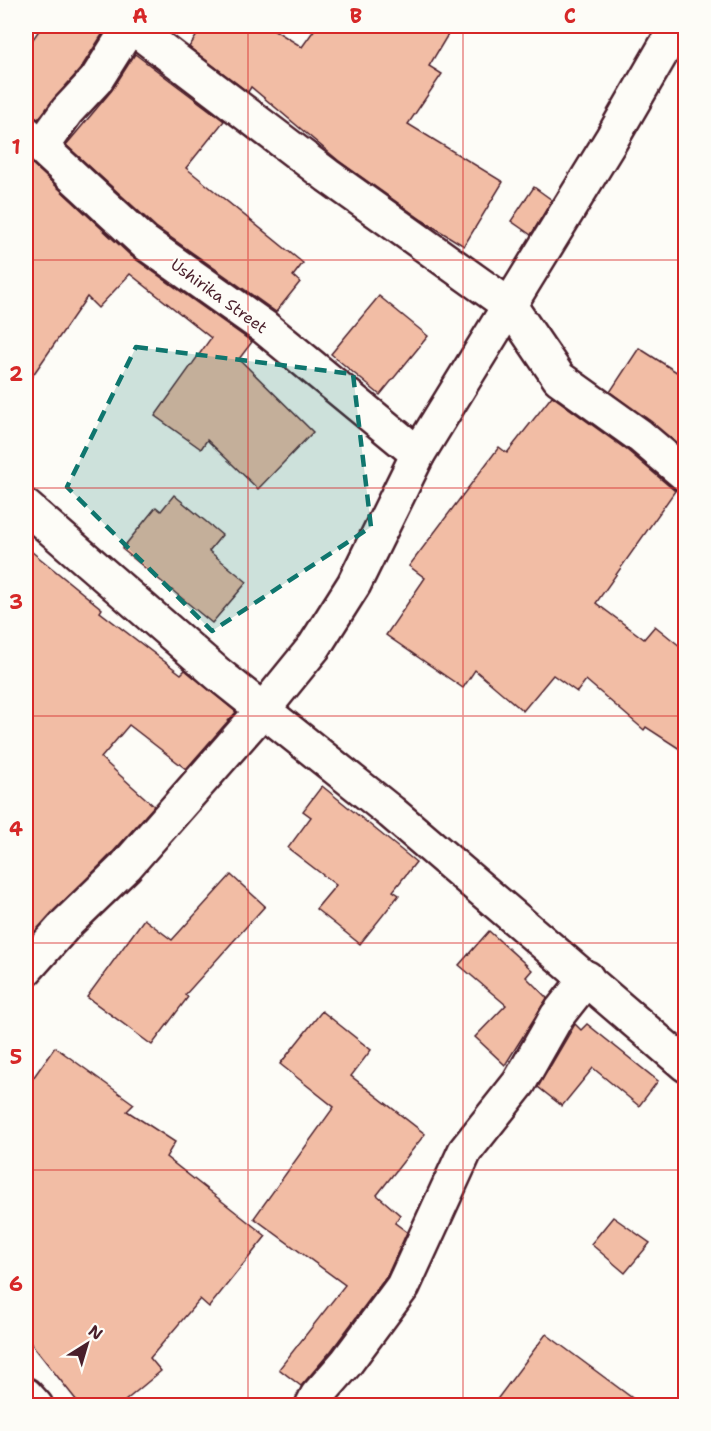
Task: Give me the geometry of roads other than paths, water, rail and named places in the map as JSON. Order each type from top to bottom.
[{"type":"street","points":[[34,140],[67,111],[96,80],[130,26],[328,176],[510,306],[559,378],[640,436],[686,475]]},
{"type":"street","points":[[26,969],[67,923],[126,866],[262,711],[314,647],[354,584],[418,453],[510,306],[677,26]]},
{"type":"street","name":"Ushirika Street","points":[[34,140],[49,157],[144,242],[264,327],[418,453]]},
{"type":"street","points":[[26,507],[152,619],[262,711],[392,812],[686,1065]]},
{"type":"street","points":[[312,1406],[317,1396],[346,1364],[403,1286],[465,1151],[519,1083],[557,1016],[587,978]]},
{"type":"street","points":[[26,1395],[36,1406]]}]
